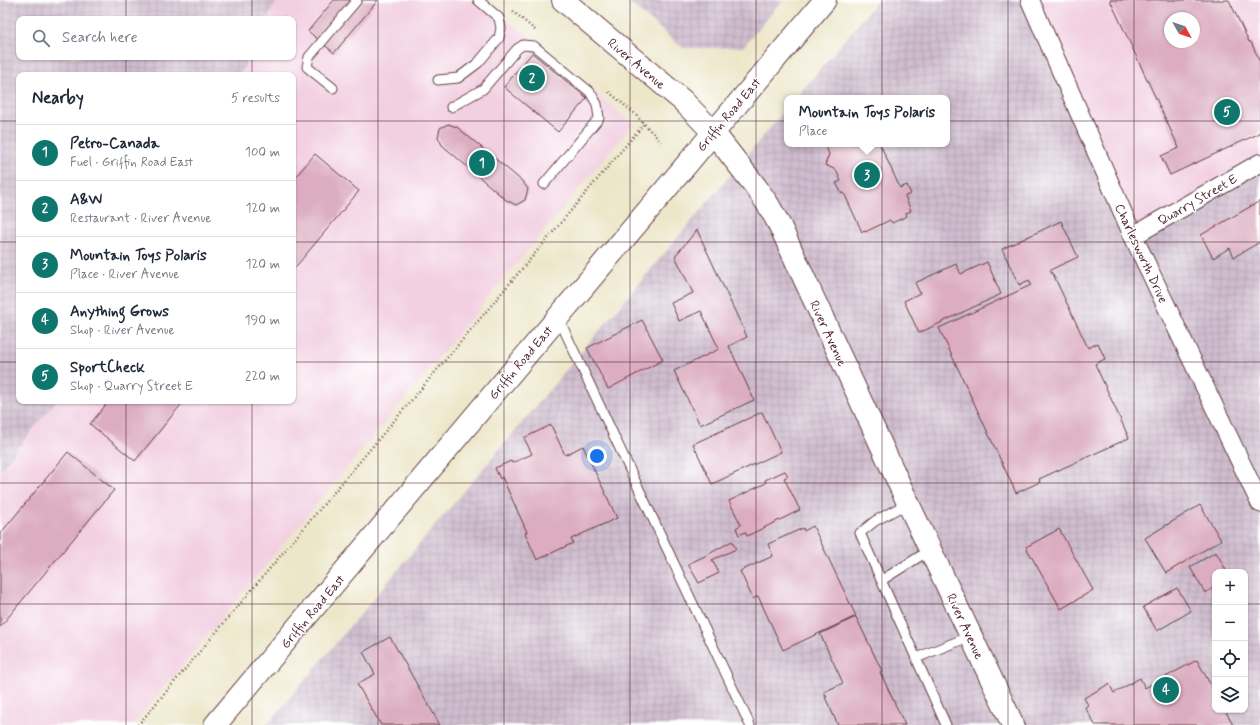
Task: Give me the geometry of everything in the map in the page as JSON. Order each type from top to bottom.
[{"type":"main road","name":"River Avenue","points":[[563,0],[683,101],[713,132],[769,206],[780,226],[908,503],[1013,725]]},
{"type":"main road","name":"Griffin Road East","points":[[215,725],[825,0]]},
{"type":"street","name":"Charlesworth Drive","points":[[1030,0],[1133,236],[1260,504]]},
{"type":"street","name":"Quarry Street E","points":[[1133,236],[1260,163]]},
{"type":"lane","points":[[333,88],[307,67],[309,57],[357,0]]},
{"type":"lane","points":[[438,80],[458,78],[478,63],[499,38],[501,28],[499,18],[478,0]]},
{"type":"lane","points":[[451,107],[482,89],[517,49],[523,45],[534,46],[590,92],[597,104],[599,118],[544,184]]},
{"type":"lane","points":[[558,317],[750,725]]},
{"type":"lane","points":[[908,503],[875,521],[860,533],[946,725]]},
{"type":"lane","points":[[882,580],[930,550]]},
{"type":"lane","points":[[916,658],[971,636]]},
{"type":"path","points":[[138,725],[644,124]]},
{"type":"shaded area","points":[[0,0],[277,0],[269,16],[16,16],[16,60],[248,60],[242,72],[16,72],[16,404],[54,404],[0,470]]},
{"type":"shaded area","points":[[277,0],[485,0],[633,124],[133,725],[0,725],[0,470],[54,404],[296,404],[296,72],[242,72],[248,60],[296,60],[296,16],[269,16]]},
{"type":"shaded area","points":[[626,0],[783,0],[743,47],[683,48]]},
{"type":"shaded area","points":[[878,0],[1030,0],[1133,236],[1260,163],[1260,725],[267,725],[784,112],[784,147],[950,147],[950,95],[799,95]]},
{"type":"shaded area","points":[[1030,0],[1260,0],[1260,163],[1133,236]]},
{"type":"building","points":[[334,0],[378,0],[334,53],[308,31]]},
{"type":"building","points":[[1110,0],[1229,0],[1260,62],[1260,133],[1170,175],[1161,156],[1179,148]]},
{"type":"building","points":[[532,53],[587,98],[558,132],[504,87]]},
{"type":"building","points":[[448,124],[457,127],[522,181],[528,189],[525,200],[516,205],[506,200],[442,145],[438,137],[440,128]]},
{"type":"building","points":[[826,147],[881,147],[900,188],[907,185],[911,194],[905,196],[911,211],[906,213],[907,216],[892,223],[890,220],[862,232],[844,193],[842,194],[836,183],[841,181],[836,170],[825,165],[829,154]]},
{"type":"building","points":[[315,154],[359,191],[296,266],[296,176]]},
{"type":"building","points":[[1260,201],[1260,242],[1234,257],[1230,248],[1213,258],[1201,235]]},
{"type":"building","points":[[1061,221],[1078,257],[1050,270],[1088,348],[1098,343],[1105,359],[1095,364],[1129,438],[1039,479],[1040,482],[1016,493],[939,328],[1031,285],[1029,280],[1019,285],[1002,249]]},
{"type":"building","points":[[697,230],[747,337],[729,346],[754,400],[700,425],[674,371],[719,349],[701,311],[679,321],[671,303],[693,293],[675,256]]},
{"type":"building","points":[[987,262],[1001,294],[919,333],[904,301],[920,293],[915,283],[956,264],[961,274]]},
{"type":"building","points":[[642,320],[663,360],[608,389],[587,348]]},
{"type":"building","points":[[107,404],[182,404],[135,461],[90,424]]},
{"type":"building","points":[[762,412],[781,452],[712,484],[693,444]]},
{"type":"building","points":[[551,425],[565,455],[583,446],[617,518],[571,539],[573,543],[537,560],[525,533],[527,532],[502,477],[500,479],[495,468],[511,461],[512,463],[532,454],[524,438]]},
{"type":"building","points":[[68,452],[114,490],[0,627],[0,534]]},
{"type":"building","points":[[785,471],[788,476],[784,478],[800,510],[747,536],[745,532],[739,535],[736,528],[741,525],[729,501],[766,483],[765,480]]},
{"type":"building","points":[[1200,505],[1221,540],[1166,573],[1145,538]]},
{"type":"building","points":[[813,526],[856,616],[783,650],[758,596],[753,599],[740,571],[773,556],[768,544],[803,528],[804,531]]},
{"type":"building","points":[[1059,529],[1093,590],[1061,609],[1026,547]]},
{"type":"building","points":[[732,541],[736,549],[712,560],[719,573],[699,583],[688,564]]},
{"type":"building","points":[[1216,552],[1225,569],[1212,569],[1212,589],[1205,593],[1190,567]]},
{"type":"building","points":[[1177,588],[1191,611],[1157,631],[1143,607]]},
{"type":"building","points":[[856,617],[882,671],[880,672],[905,725],[838,725],[825,697],[827,697],[824,692],[843,683],[820,634]]},
{"type":"building","points":[[390,637],[440,725],[381,725],[357,684],[375,674],[363,652]]},
{"type":"building","points":[[1197,660],[1212,688],[1212,713],[1227,713],[1233,725],[1095,725],[1085,707],[1088,705],[1084,698],[1109,684],[1114,693],[1140,678],[1145,688]]},
{"type":"place","name":"A&W","points":[[532,78]]},
{"type":"place","name":"SportCheck","points":[[1227,112]]},
{"type":"place","name":"Petro-Canada","points":[[482,163]]},
{"type":"place","name":"Mountain Toys Polaris","points":[[867,175]]},
{"type":"place","name":"Anything Grows","points":[[1166,690]]}]
